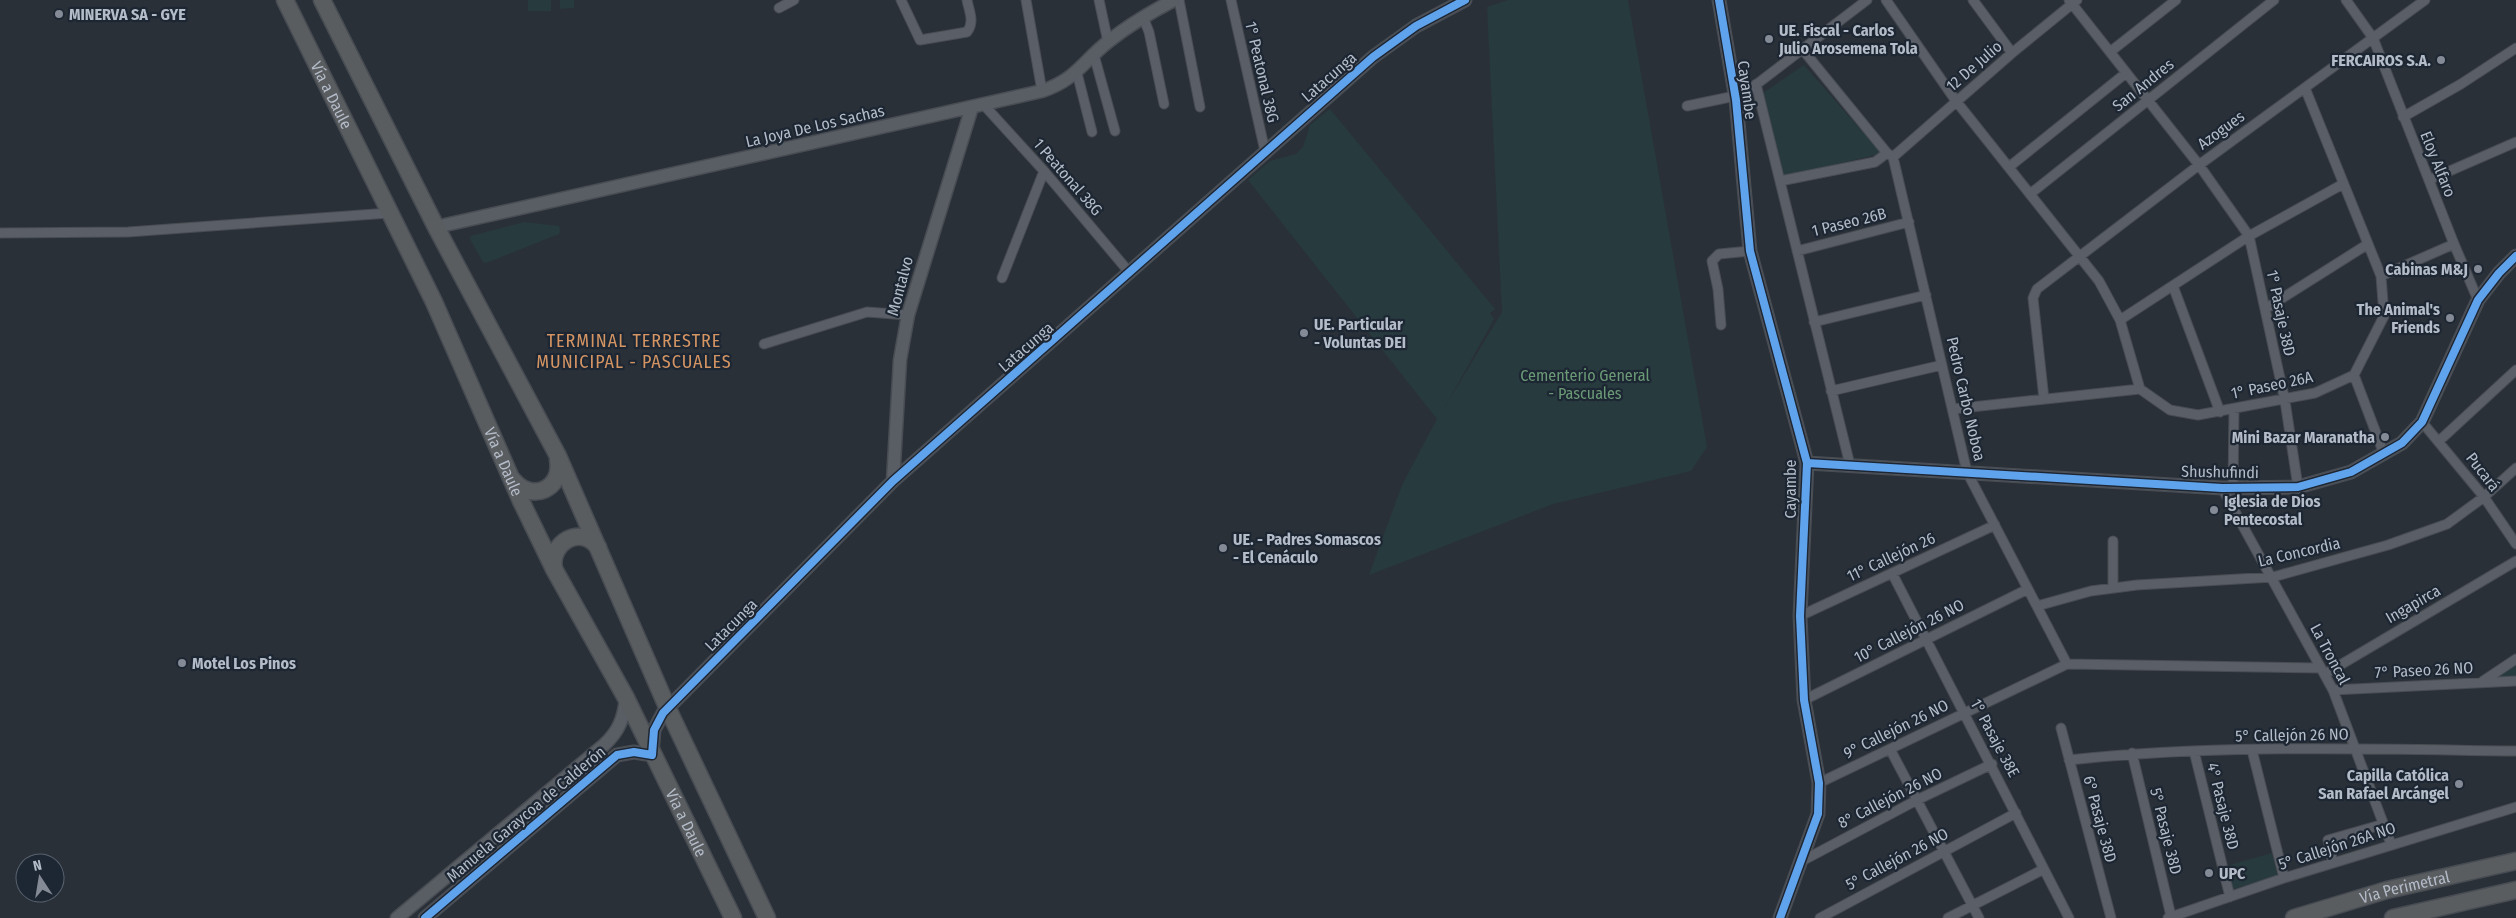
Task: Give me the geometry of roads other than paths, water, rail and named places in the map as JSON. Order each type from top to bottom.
[{"type":"highway","name":"Vía a Daule","points":[[285,0],[388,213],[434,302],[508,472],[554,569],[626,698],[652,755],[733,918]]},
{"type":"highway","name":"Vía a Daule","points":[[322,0],[436,227],[558,456],[668,709],[767,918]]},
{"type":"highway","points":[[508,472],[523,490],[534,493],[544,491],[554,484],[559,474],[558,456]]},
{"type":"highway","points":[[554,569],[553,562],[557,548],[568,538],[582,537],[589,539],[599,549]]},
{"type":"highway","name":"Vía Perimetral","points":[[2294,918],[2387,890],[2516,861]]},
{"type":"highway","name":"Vía Perimetral","points":[[2393,918],[2516,890]]},
{"type":"street","points":[[779,8],[794,0]]},
{"type":"street","points":[[901,0],[920,40],[967,32],[971,27],[972,21],[967,0]]},
{"type":"street","points":[[1026,0],[1042,91]]},
{"type":"street","points":[[1099,0],[1108,42]]},
{"type":"street","name":"La Joya De Los Sachas","points":[[436,227],[1042,91],[1061,85],[1077,73],[1108,42],[1142,17],[1174,0]]},
{"type":"street","points":[[1179,0],[1200,107]]},
{"type":"street","name":"1° Peatonal 38G","points":[[1231,0],[1264,151]]},
{"type":"street","name":"Latacunga","points":[[652,755],[654,730],[668,709],[893,481],[1070,326],[1264,151],[1373,57],[1416,26],[1465,0]]},
{"type":"street","name":"Cayambe","points":[[1719,0],[1736,98],[1750,251],[1807,463],[1800,616],[1804,700],[1819,783],[1818,814],[1780,918]]},
{"type":"street","points":[[1687,106],[1736,98],[1803,50],[1867,0]]},
{"type":"street","points":[[1886,0],[1956,101],[2099,281],[2120,320],[2140,388],[1953,409]]},
{"type":"street","points":[[1973,0],[2012,53]]},
{"type":"street","points":[[2110,52],[2176,0]]},
{"type":"street","name":"San Andres","points":[[2030,194],[2274,0]]},
{"type":"street","name":"Eloy Alfaro","points":[[2346,0],[2373,38],[2428,180],[2478,300]]},
{"type":"street","name":"Azogues","points":[[2044,400],[2033,298],[2037,289],[2199,165],[2425,0]]},
{"type":"street","points":[[2073,1],[2126,73],[2199,165],[2249,236]]},
{"type":"street","name":"12 De Julio","points":[[1780,181],[1875,162],[1890,155],[2073,1]]},
{"type":"street","points":[[1142,17],[1149,32],[1164,104]]},
{"type":"street","points":[[2403,117],[2461,84],[2516,48]]},
{"type":"street","name":"Pedro Carbo Noboa","points":[[1803,50],[1890,155],[1909,222],[1967,472],[2067,664]]},
{"type":"street","points":[[1094,55],[1115,131]]},
{"type":"street","points":[[1077,73],[1092,132]]},
{"type":"street","points":[[2009,167],[2126,73]]},
{"type":"street","points":[[1756,84],[1850,465]]},
{"type":"street","points":[[2305,88],[2381,276],[2384,316],[2354,375],[2384,454]]},
{"type":"street","name":"1 Peatonal 38G","points":[[977,106],[1044,171],[1129,272]]},
{"type":"street","name":"Montalvo","points":[[893,481],[900,360],[908,315],[977,106]]},
{"type":"street","points":[[2428,180],[2516,142]]},
{"type":"street","points":[[1002,278],[1044,171]]},
{"type":"street","points":[[2120,320],[2249,236],[2344,184]]},
{"type":"street","points":[[0,233],[128,232],[388,213]]},
{"type":"street","name":"1 Paseo 26B","points":[[1797,251],[1909,222]]},
{"type":"street","name":"1° Pasaje 38D","points":[[2249,236],[2285,400],[2298,487]]},
{"type":"street","points":[[2265,309],[2368,244]]},
{"type":"street","points":[[2381,276],[2454,244]]},
{"type":"street","points":[[1721,325],[1718,289],[1712,261],[1719,254],[1750,251]]},
{"type":"street","name":"Shushufindi","points":[[1807,463],[2228,488],[2298,487],[2351,472],[2402,443],[2422,422],[2478,300],[2499,273],[2516,256]]},
{"type":"street","points":[[2173,286],[2220,412]]},
{"type":"street","points":[[1814,322],[1926,295]]},
{"type":"street","points":[[764,344],[867,312],[908,315]]},
{"type":"street","points":[[1831,391],[1942,364]]},
{"type":"street","points":[[2439,441],[2516,370]]},
{"type":"street","name":"1° Paseo 26A","points":[[2140,388],[2170,410],[2198,415],[2315,393],[2354,375]]},
{"type":"street","name":"La Troncal","points":[[2234,409],[2228,488],[2333,690],[2391,844]]},
{"type":"street","name":"Pucará","points":[[2422,422],[2484,497],[2516,544]]},
{"type":"street","name":"La Concordia","points":[[2037,606],[2091,591],[2113,588],[2273,577],[2388,545],[2447,524],[2484,497],[2516,468]]},
{"type":"street","name":"11° Callejón 26","points":[[1800,616],[1995,525]]},
{"type":"street","points":[[2113,541],[2113,588]]},
{"type":"street","name":"Ingapirca","points":[[2323,671],[2516,561]]},
{"type":"street","name":"1° Pasaje 38E","points":[[1892,573],[2070,918]]},
{"type":"street","name":"10° Callejón 26 NO","points":[[1804,700],[2028,588]]},
{"type":"street","points":[[2483,681],[2516,659]]},
{"type":"street","points":[[2067,664],[2323,671]]},
{"type":"street","name":"9° Callejón 26 NO","points":[[1819,783],[2067,664]]},
{"type":"street","name":"7° Paseo 26 NO","points":[[2333,690],[2483,681],[2516,681]]},
{"type":"street","name":"Manuela Garaycoa de Calderón","points":[[397,918],[615,735],[624,712],[626,698]]},
{"type":"street","name":"6° Pasaje 38D","points":[[2061,728],[2112,918]]},
{"type":"street","points":[[1890,749],[1979,918]]},
{"type":"street","name":"5° Callejón 26 NO","points":[[2069,760],[2132,753],[2194,751],[2356,749],[2516,751]]},
{"type":"street","points":[[2252,750],[2284,878]]},
{"type":"street","name":"4° Pasaje 38D","points":[[2194,751],[2230,896]]},
{"type":"street","name":"Manuela Garaycoa de Calderón","points":[[427,916],[617,755],[634,752],[652,755]]},
{"type":"street","name":"5° Pasaje 38D","points":[[2132,753],[2170,917]]},
{"type":"street","name":"8° Callejón 26 NO","points":[[1802,861],[1916,800],[1992,764]]},
{"type":"street","name":"5° Callejón 26A NO","points":[[2170,917],[2284,878],[2516,807]]},
{"type":"street","name":"5° Callejón 26 NO","points":[[1820,918],[2016,813]]},
{"type":"street","points":[[2333,863],[2328,840],[2384,824]]},
{"type":"street","points":[[1948,918],[2044,868]]},
{"type":"street","points":[[418,901],[427,916]]},
{"type":"place","name":"MINERVA SA - GYE","points":[[59,14]]},
{"type":"place","name":"UE. Fiscal - Carlos Julio Arosemena Tola","points":[[1769,39]]},
{"type":"place","name":"FERCAIROS S.A.","points":[[2441,60]]},
{"type":"place","name":"Cabinas M&J","points":[[2478,269]]},
{"type":"place","name":"The Animal's Friends","points":[[2450,318]]},
{"type":"place","name":"UE. Particular - Voluntas DEI","points":[[1304,333]]},
{"type":"place","name":"Mini Bazar Maranatha","points":[[2385,437]]},
{"type":"place","name":"Iglesia de Dios Pentecostal","points":[[2214,510]]},
{"type":"place","name":"UE. - Padres Somascos - El Cenáculo","points":[[1223,548]]},
{"type":"place","name":"Motel Los Pinos","points":[[182,663]]},
{"type":"place","name":"Capilla Católica San Rafael Arcángel","points":[[2459,784]]},
{"type":"place","name":"UPC","points":[[2209,873]]},
{"type":"district","name":"TERMINAL TERRESTRE MUNICIPAL - PASCUALES","points":[[634,351]]},
{"type":"park label","name":"Cementerio General - Pascuales","points":[[1585,384]]}]
